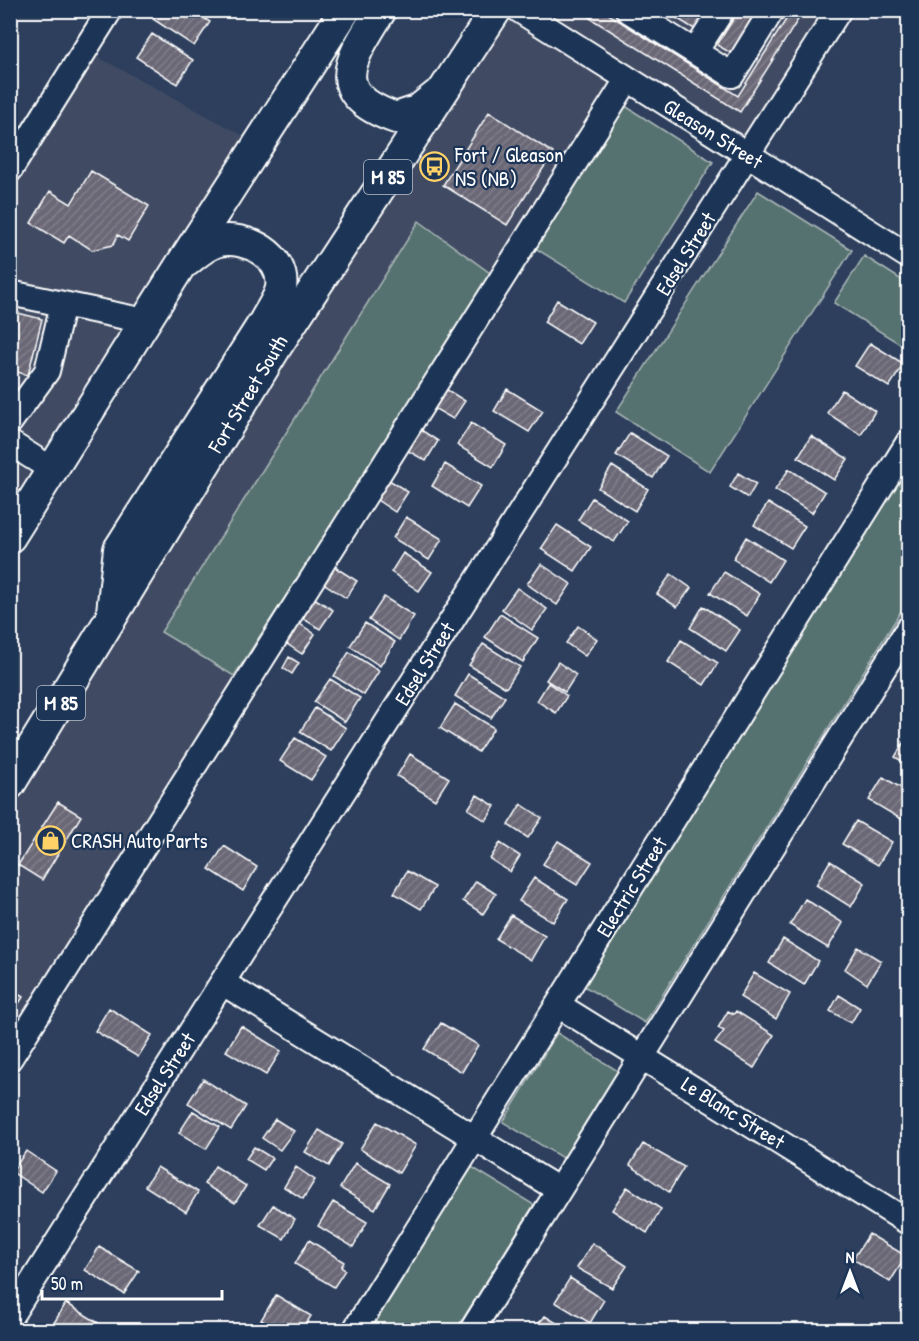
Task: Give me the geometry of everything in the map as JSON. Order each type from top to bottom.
[{"type":"main road","points":[[10,537],[145,321],[345,10]]},
{"type":"main road","points":[[381,10],[350,62],[350,77],[364,104],[396,118],[417,111],[447,87]]},
{"type":"main road","name":"Fort Street South","points":[[10,784],[279,344],[496,10]]},
{"type":"main road","points":[[111,621],[119,549],[264,322],[281,289],[280,274],[273,261],[255,246],[244,242],[229,240],[206,246],[180,266]]},
{"type":"street","points":[[10,170],[110,10]]},
{"type":"street","name":"Gleason Street","points":[[519,10],[627,81],[909,256]]},
{"type":"street","points":[[628,10],[659,18],[695,52],[732,75],[772,10]]},
{"type":"street","points":[[695,52],[722,10]]},
{"type":"street","name":"Edsel Street","points":[[10,1317],[839,10]]},
{"type":"street","points":[[10,1058],[627,81]]},
{"type":"street","points":[[10,293],[145,321]]},
{"type":"street","points":[[10,422],[47,371],[63,304]]},
{"type":"street","name":"Electric Street","points":[[355,1330],[909,442]]},
{"type":"street","points":[[10,443],[52,470]]},
{"type":"street","points":[[472,1330],[909,629]]},
{"type":"street","points":[[223,983],[559,1190]]},
{"type":"street","name":"Le Blanc Street","points":[[558,1005],[909,1222]]},
{"type":"shaded area","points":[[496,11],[839,11],[748,156],[627,81],[11,1058],[10,784]]},
{"type":"shaded area","points":[[85,50],[259,144],[11,537],[11,170]]},
{"type":"green space","points":[[619,102],[713,162],[624,303],[530,245]]},
{"type":"green space","points":[[758,191],[852,250],[710,472],[616,412]]},
{"type":"green space","points":[[419,221],[494,276],[234,676],[161,632]]},
{"type":"green space","points":[[864,256],[908,284],[908,349],[834,303]]},
{"type":"green space","points":[[908,464],[908,600],[645,1023],[584,986]]},
{"type":"green space","points":[[557,1033],[618,1071],[564,1159],[503,1122]]},
{"type":"green space","points":[[470,1166],[534,1205],[456,1330],[368,1330]]},
{"type":"building","points":[[159,10],[191,10],[210,22],[194,46],[153,19]]},
{"type":"building","points":[[596,10],[602,10],[738,96],[792,10],[804,10],[740,112],[590,18]]},
{"type":"building","points":[[677,10],[709,10],[696,30],[673,16]]},
{"type":"building","points":[[739,10],[764,10],[736,56],[717,45]]},
{"type":"building","points":[[152,34],[193,60],[177,84],[136,57]]},
{"type":"building","points":[[489,112],[553,153],[507,225],[443,185]]},
{"type":"building","points":[[91,171],[149,206],[128,241],[118,235],[113,245],[92,250],[69,235],[64,243],[31,223],[50,191],[71,204]]},
{"type":"building","points":[[557,300],[593,322],[579,344],[544,322]]},
{"type":"building","points":[[10,311],[42,319],[28,375],[10,370]]},
{"type":"building","points":[[870,343],[904,364],[889,387],[855,366]]},
{"type":"building","points":[[444,388],[465,401],[453,419],[432,407]]},
{"type":"building","points":[[507,389],[543,411],[529,432],[494,411]]},
{"type":"building","points":[[842,390],[875,411],[861,435],[827,413]]},
{"type":"building","points":[[471,423],[506,445],[493,467],[457,445]]},
{"type":"building","points":[[418,428],[438,441],[426,461],[405,449]]},
{"type":"building","points":[[630,433],[667,456],[653,478],[616,455]]},
{"type":"building","points":[[811,436],[848,459],[834,480],[798,457]]},
{"type":"building","points":[[445,464],[481,486],[467,508],[432,486]]},
{"type":"building","points":[[612,466],[648,489],[635,511],[598,488]]},
{"type":"building","points":[[789,469],[825,492],[812,513],[775,490]]},
{"type":"building","points":[[738,473],[756,484],[748,498],[730,487]]},
{"type":"building","points":[[386,478],[408,492],[395,512],[374,498]]},
{"type":"building","points":[[592,498],[628,521],[614,542],[578,520]]},
{"type":"building","points":[[768,503],[805,526],[791,548],[754,525]]},
{"type":"building","points":[[406,517],[442,539],[429,560],[393,538]]},
{"type":"building","points":[[557,525],[591,547],[575,571],[541,549]]},
{"type":"building","points":[[746,537],[783,560],[769,582],[733,559]]},
{"type":"building","points":[[403,553],[432,572],[419,591],[391,572]]},
{"type":"building","points":[[541,564],[571,584],[557,605],[527,584]]},
{"type":"building","points":[[333,566],[357,581],[346,598],[322,582]]},
{"type":"building","points":[[724,572],[760,594],[747,616],[710,593]]},
{"type":"building","points":[[671,574],[691,588],[677,607],[657,594]]},
{"type":"building","points":[[517,588],[547,609],[532,630],[502,609]]},
{"type":"building","points":[[384,597],[414,616],[399,640],[369,620]]},
{"type":"building","points":[[314,598],[333,610],[320,629],[302,618]]},
{"type":"building","points":[[703,606],[740,630],[726,651],[690,628]]},
{"type":"building","points":[[500,614],[538,638],[523,662],[485,637]]},
{"type":"building","points":[[297,622],[315,634],[302,654],[284,642]]},
{"type":"building","points":[[365,623],[395,642],[380,666],[350,646]]},
{"type":"building","points":[[578,626],[597,639],[585,656],[566,643]]},
{"type":"building","points":[[681,640],[718,663],[704,685],[668,662]]},
{"type":"building","points":[[483,644],[520,667],[506,688],[469,665]]},
{"type":"building","points":[[349,652],[379,671],[364,695],[334,676]]},
{"type":"building","points":[[289,657],[299,663],[292,674],[283,668]]},
{"type":"building","points":[[558,662],[576,675],[565,692],[546,680]]},
{"type":"building","points":[[468,674],[505,697],[491,718],[455,696]]},
{"type":"building","points":[[330,679],[360,698],[345,722],[314,702]]},
{"type":"building","points":[[548,683],[567,696],[556,713],[537,701]]},
{"type":"building","points":[[455,704],[494,728],[478,752],[440,728]]},
{"type":"building","points":[[315,708],[346,728],[331,751],[300,732]]},
{"type":"building","points":[[908,735],[908,765],[895,757]]},
{"type":"building","points":[[295,738],[326,757],[311,780],[280,761]]},
{"type":"building","points":[[410,754],[449,778],[435,800],[397,776]]},
{"type":"building","points":[[883,777],[908,792],[908,814],[904,821],[869,800]]},
{"type":"building","points":[[477,795],[495,806],[486,821],[468,809]]},
{"type":"building","name":"CRASH Auto Parts","points":[[58,802],[81,816],[42,880],[18,865]]},
{"type":"building","points":[[521,804],[542,818],[528,838],[508,825]]},
{"type":"building","points":[[856,821],[892,842],[878,865],[842,844]]},
{"type":"building","points":[[558,841],[592,862],[577,885],[543,864]]},
{"type":"building","points":[[500,843],[520,856],[510,872],[490,859]]},
{"type":"building","points":[[224,846],[257,867],[243,891],[209,869]]},
{"type":"building","points":[[830,861],[865,883],[851,907],[816,885]]},
{"type":"building","points":[[407,871],[435,887],[421,909],[394,893]]},
{"type":"building","points":[[534,878],[568,899],[553,922],[519,901]]},
{"type":"building","points":[[476,881],[496,894],[483,914],[463,901]]},
{"type":"building","points":[[805,899],[843,923],[828,948],[790,925]]},
{"type":"building","points":[[511,915],[545,936],[531,960],[496,939]]},
{"type":"building","points":[[783,939],[818,961],[804,985],[769,963]]},
{"type":"building","points":[[858,947],[881,961],[867,984],[845,969]]},
{"type":"building","points":[[754,973],[790,994],[776,1019],[740,997]]},
{"type":"building","points":[[10,989],[23,997],[11,1016],[17,1039],[10,1040]]},
{"type":"building","points":[[839,995],[860,1008],[851,1023],[830,1011]]},
{"type":"building","points":[[109,1008],[152,1035],[138,1057],[95,1031]]},
{"type":"building","points":[[728,1011],[734,1014],[736,1011],[774,1035],[754,1068],[715,1043],[724,1031],[718,1028]]},
{"type":"building","points":[[441,1023],[478,1045],[462,1072],[424,1049]]},
{"type":"building","points":[[241,1026],[281,1051],[266,1075],[226,1051]]},
{"type":"building","points":[[203,1079],[246,1106],[231,1130],[188,1103]]},
{"type":"building","points":[[193,1111],[220,1127],[206,1149],[179,1133]]},
{"type":"building","points":[[275,1119],[294,1131],[280,1150],[262,1138]]},
{"type":"building","points":[[377,1122],[416,1145],[399,1173],[360,1149]]},
{"type":"building","points":[[319,1130],[342,1144],[329,1166],[305,1152]]},
{"type":"building","points":[[643,1144],[684,1167],[669,1192],[630,1165]]},
{"type":"building","points":[[254,1147],[272,1158],[264,1170],[246,1159]]},
{"type":"building","points":[[26,1151],[56,1171],[42,1192],[12,1172]]},
{"type":"building","points":[[355,1163],[390,1184],[375,1209],[340,1188]]},
{"type":"building","points":[[215,1166],[246,1186],[235,1203],[204,1184]]},
{"type":"building","points":[[157,1167],[198,1192],[186,1212],[145,1186]]},
{"type":"building","points":[[296,1167],[315,1180],[303,1199],[284,1187]]},
{"type":"building","points":[[627,1187],[661,1209],[647,1233],[612,1210]]},
{"type":"building","points":[[333,1202],[367,1222],[353,1247],[318,1226]]},
{"type":"building","points":[[273,1205],[295,1219],[284,1239],[260,1225]]},
{"type":"building","points":[[869,1234],[906,1256],[890,1282],[853,1259]]},
{"type":"building","points":[[309,1240],[344,1262],[341,1267],[345,1270],[334,1287],[295,1264]]},
{"type":"building","points":[[592,1243],[627,1266],[612,1288],[577,1268]]},
{"type":"building","points":[[99,1247],[139,1271],[124,1294],[85,1270]]},
{"type":"building","points":[[570,1278],[604,1300],[590,1323],[555,1302]]},
{"type":"building","points":[[276,1295],[311,1316],[302,1330],[280,1330],[261,1320]]},
{"type":"building","points":[[66,1303],[105,1327],[103,1330],[59,1330],[52,1326]]},
{"type":"building","points":[[545,1316],[568,1330],[533,1330]]},
{"type":"place","name":"Fort / Gleason NS (NB)","points":[[434,167]]},
{"type":"place","name":"CRASH Auto Parts","points":[[50,841]]}]
